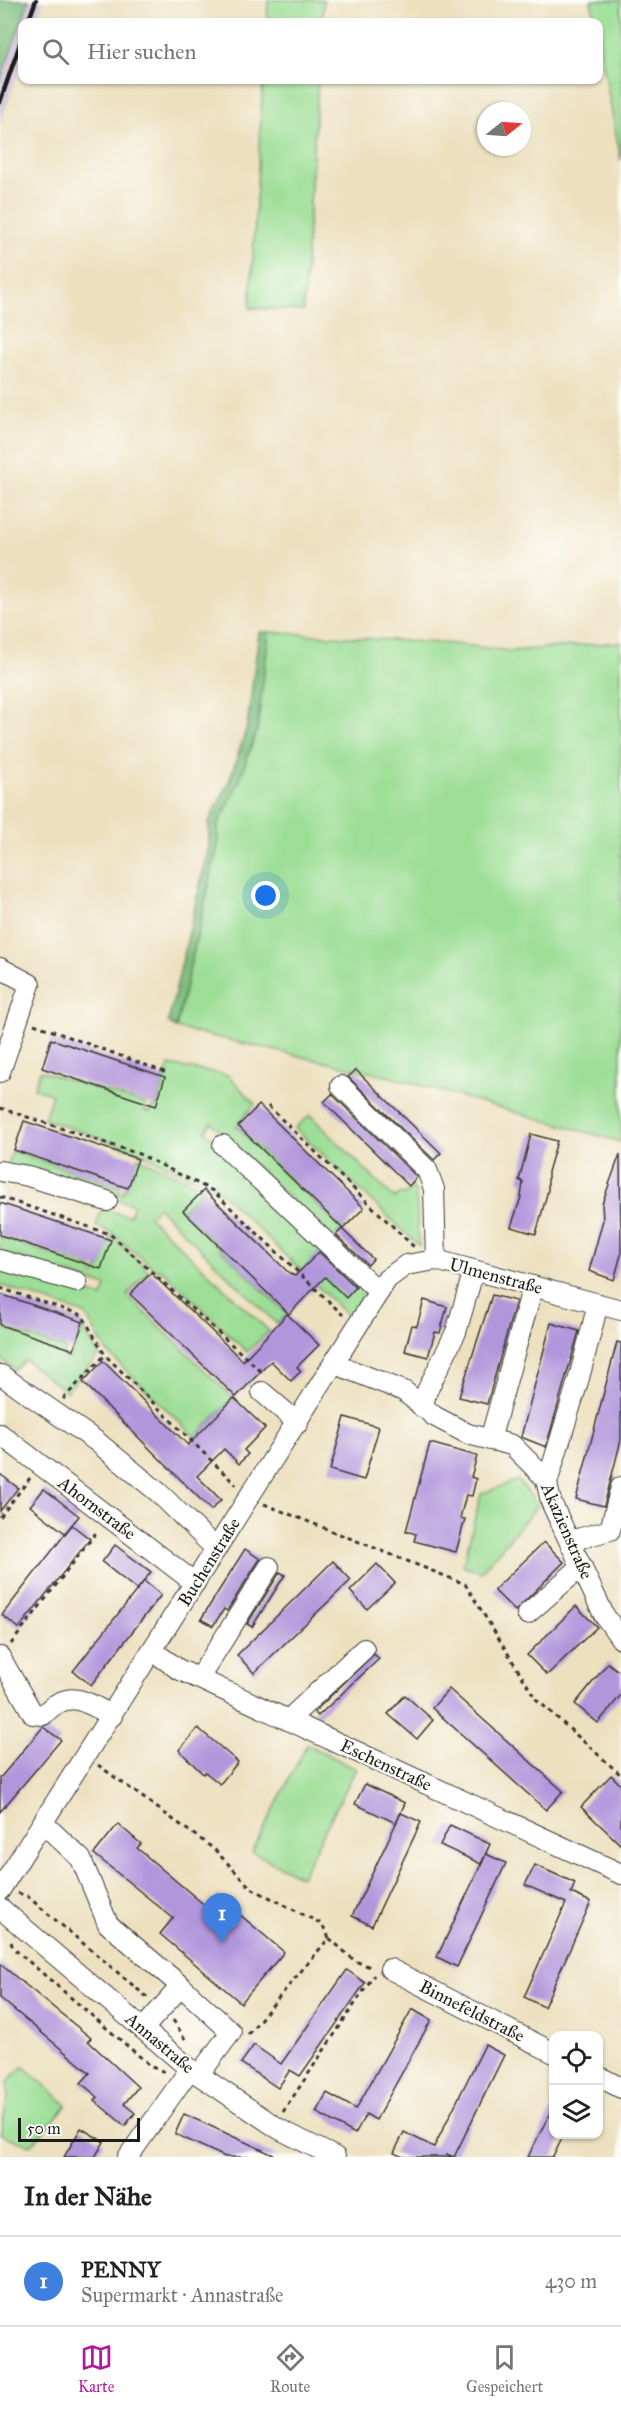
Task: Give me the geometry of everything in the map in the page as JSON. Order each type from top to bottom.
[{"type":"street","points":[[0,968],[30,984],[18,1019],[5,1039],[0,1072]]},
{"type":"street","name":"Ulmenstraße","points":[[341,1086],[427,1170],[434,1189],[427,1262],[474,1270],[621,1310]]},
{"type":"street","points":[[223,1145],[379,1292]]},
{"type":"street","points":[[0,1171],[28,1176],[107,1202]]},
{"type":"street","points":[[0,1260],[77,1282]]},
{"type":"street","name":"Buchenstraße","points":[[1,1888],[87,1756],[387,1279],[406,1265],[427,1262]]},
{"type":"street","points":[[422,1407],[427,1391],[456,1332],[474,1270]]},
{"type":"street","points":[[490,1440],[533,1286]]},
{"type":"street","points":[[547,1482],[579,1378],[598,1304]]},
{"type":"street","name":"Akazienstraße","points":[[335,1364],[404,1391],[434,1416],[468,1434],[512,1445],[547,1482],[551,1502],[604,1615],[621,1639]]},
{"type":"street","points":[[1,1376],[96,1441],[150,1486],[216,1549]]},
{"type":"street","points":[[267,1386],[298,1423]]},
{"type":"street","name":"Ahornstraße","points":[[0,1434],[195,1583]]},
{"type":"street","points":[[570,1541],[615,1533],[621,1487]]},
{"type":"street","points":[[527,1614],[582,1566]]},
{"type":"street","points":[[199,1678],[269,1567]]},
{"type":"street","points":[[288,1720],[364,1649]]},
{"type":"street","name":"Eschenstraße","points":[[153,1651],[178,1669],[621,1874]]},
{"type":"street","points":[[0,1658],[33,1714],[39,1716],[61,1700],[80,1698],[112,1716]]},
{"type":"street","points":[[43,1824],[81,1859],[108,1924],[231,2032],[195,2072],[128,2157]]},
{"type":"street","name":"Annastraße","points":[[0,1908],[195,2072],[274,2126],[335,2157]]},
{"type":"street","name":"Binnefeldstraße","points":[[390,1969],[549,2050]]},
{"type":"street","points":[[143,2029],[181,1986]]},
{"type":"street","points":[[603,2079],[621,2088]]},
{"type":"path","points":[[18,1019],[167,1073]]},
{"type":"path","points":[[268,1106],[427,1262]]},
{"type":"path","points":[[0,1108],[139,1154],[213,1191],[357,1328]]},
{"type":"path","points":[[0,1197],[110,1234],[267,1386]]},
{"type":"path","points":[[0,1288],[82,1315],[105,1355],[249,1498],[465,1584],[536,1699],[621,1775]]},
{"type":"path","points":[[52,1410],[105,1355]]},
{"type":"path","points":[[0,1516],[40,1465]]},
{"type":"path","points":[[0,1658],[109,1517]]},
{"type":"path","points":[[87,1756],[214,1849],[251,1888],[322,1924],[329,1938],[356,1961],[379,1968],[274,2126]]},
{"type":"path","points":[[1,1888],[27,1896],[177,2023],[188,2043]]},
{"type":"path","points":[[246,2036],[329,1938]]},
{"type":"shaded area","points":[[29,0],[44,0],[37,18],[23,18]]},
{"type":"shaded area","points":[[18,31],[18,72],[0,124],[0,81]]},
{"type":"green space","points":[[0,0],[29,0],[23,18],[18,18],[18,31],[0,81]]},
{"type":"green space","points":[[268,0],[324,0],[322,18],[267,18]]},
{"type":"green space","points":[[591,0],[621,0],[621,161],[603,64],[603,18],[594,18]]},
{"type":"green space","points":[[263,84],[318,84],[303,311],[250,308]]},
{"type":"green space","points":[[259,632],[269,632],[257,730],[238,784],[218,825],[218,845],[176,1028],[168,1023],[209,846],[209,822],[229,782],[247,727]]},
{"type":"green space","points":[[269,632],[455,644],[510,651],[621,642],[621,1142],[391,1077],[176,1028],[218,845],[218,825],[238,784],[257,730]]},
{"type":"green space","points":[[169,1065],[228,1075],[255,1104],[236,1126],[342,1229],[332,1239],[212,1123],[205,1131],[321,1251],[310,1261],[346,1297],[362,1281],[368,1286],[350,1318],[218,1190],[139,1152],[44,1119],[52,1095],[34,1088],[40,1071],[146,1104],[145,1111],[150,1113],[152,1107],[157,1107]]},
{"type":"green space","points":[[310,1115],[394,1198],[402,1193],[405,1195],[412,1187],[416,1193],[419,1246],[295,1128]]},
{"type":"green space","points":[[12,1151],[120,1187],[119,1193],[123,1194],[124,1189],[127,1189],[138,1157],[204,1188],[182,1211],[287,1314],[277,1324],[158,1207],[149,1217],[269,1331],[247,1352],[162,1270],[155,1269],[112,1233],[96,1226],[102,1209],[129,1216],[134,1205],[22,1168],[6,1170]]},
{"type":"green space","points":[[111,1236],[149,1271],[127,1295],[233,1398],[195,1437],[107,1352],[85,1314],[0,1285],[0,1266],[102,1297],[106,1286],[0,1252],[0,1237],[93,1268],[92,1274],[95,1275],[97,1269],[101,1268]]},
{"type":"green space","points":[[0,1327],[66,1349],[63,1356],[70,1359],[83,1328],[99,1355],[66,1392],[25,1360],[15,1370],[0,1358]]},
{"type":"green space","points":[[518,1480],[538,1505],[481,1572],[463,1565],[481,1494]]},
{"type":"green space","points":[[307,1744],[356,1769],[301,1877],[252,1852]]},
{"type":"green space","points":[[23,2066],[67,2105],[31,2146],[0,2134],[8,2099],[8,2081]]},
{"type":"building","points":[[51,1039],[165,1077],[156,1106],[42,1068]]},
{"type":"building","points":[[356,1070],[441,1153],[434,1160],[348,1077]]},
{"type":"building","points":[[332,1094],[417,1177],[409,1186],[324,1102]]},
{"type":"building","points":[[259,1105],[364,1208],[343,1229],[238,1126]]},
{"type":"building","points":[[24,1121],[138,1159],[128,1188],[14,1150]]},
{"type":"building","points":[[531,1134],[557,1141],[548,1172],[548,1190],[536,1234],[511,1227],[521,1197],[523,1182],[519,1180]]},
{"type":"building","points":[[620,1154],[621,1255],[614,1280],[589,1271],[603,1220],[602,1204]]},
{"type":"building","points":[[204,1190],[289,1273],[295,1276],[319,1252],[356,1287],[346,1298],[325,1277],[289,1314],[183,1211]]},
{"type":"building","points":[[0,1203],[111,1240],[101,1269],[0,1235]]},
{"type":"building","points":[[342,1229],[373,1259],[368,1265],[336,1235]]},
{"type":"building","points":[[151,1273],[243,1361],[287,1314],[319,1345],[297,1367],[301,1371],[291,1381],[271,1361],[236,1397],[130,1294]]},
{"type":"building","points":[[0,1294],[83,1322],[74,1350],[0,1325]]},
{"type":"building","points":[[492,1295],[516,1301],[487,1404],[459,1397]]},
{"type":"building","points":[[424,1300],[447,1307],[440,1333],[435,1332],[428,1357],[405,1351],[412,1325],[417,1326]]},
{"type":"building","points":[[551,1323],[579,1331],[546,1447],[521,1437]]},
{"type":"building","points":[[617,1342],[621,1343],[621,1440],[604,1506],[576,1499]]},
{"type":"building","points":[[103,1361],[188,1445],[234,1398],[265,1428],[244,1450],[248,1454],[239,1464],[224,1449],[197,1476],[221,1500],[211,1510],[83,1382]]},
{"type":"building","points":[[345,1417],[379,1427],[364,1480],[330,1470]]},
{"type":"building","points":[[430,1443],[477,1456],[471,1477],[476,1479],[472,1496],[466,1495],[460,1518],[465,1519],[456,1552],[414,1541],[416,1534],[406,1531]]},
{"type":"building","points":[[0,1474],[18,1488],[0,1511]]},
{"type":"building","points":[[44,1489],[79,1516],[65,1533],[30,1506]]},
{"type":"building","points":[[72,1525],[90,1539],[19,1628],[2,1615]]},
{"type":"building","points":[[544,1542],[564,1562],[515,1611],[494,1590]]},
{"type":"building","points":[[115,1545],[151,1572],[137,1590],[102,1562]]},
{"type":"building","points":[[245,1549],[260,1559],[227,1611],[224,1609],[213,1626],[201,1619]]},
{"type":"building","points":[[333,1561],[351,1580],[254,1673],[237,1655]]},
{"type":"building","points":[[377,1564],[395,1583],[367,1609],[350,1591]]},
{"type":"building","points":[[280,1572],[285,1575],[252,1627],[247,1624]]},
{"type":"building","points":[[144,1581],[161,1595],[91,1685],[73,1671]]},
{"type":"building","points":[[576,1606],[597,1627],[547,1675],[527,1655]]},
{"type":"building","points":[[374,1654],[379,1659],[318,1716],[314,1712]]},
{"type":"building","points":[[608,1663],[621,1673],[621,1695],[598,1723],[575,1704]]},
{"type":"building","points":[[449,1689],[563,1791],[546,1810],[432,1708]]},
{"type":"building","points":[[405,1695],[433,1720],[417,1739],[388,1714]]},
{"type":"building","points":[[43,1727],[61,1740],[0,1812],[0,1778]]},
{"type":"building","points":[[198,1728],[238,1762],[220,1784],[205,1772],[203,1774],[179,1750]]},
{"type":"building","points":[[611,1775],[621,1785],[621,1845],[581,1807]]},
{"type":"building","points":[[365,1784],[405,1803],[396,1823],[355,1804]]},
{"type":"building","points":[[401,1813],[421,1822],[372,1926],[352,1916]]},
{"type":"building","points":[[118,1824],[141,1844],[137,1848],[208,1908],[218,1896],[284,1952],[241,2003],[160,1934],[173,1918],[94,1854]]},
{"type":"building","points":[[450,1825],[490,1844],[481,1864],[440,1845]]},
{"type":"building","points":[[486,1854],[506,1863],[457,1967],[437,1957]]},
{"type":"building","points":[[535,1865],[575,1883],[571,1893],[591,1902],[544,2007],[524,1997],[566,1903],[525,1885]]},
{"type":"building","points":[[0,1964],[91,2038],[88,2041],[138,2087],[124,2104],[135,2113],[125,2126],[95,2101],[98,2097],[81,2083],[90,2073],[0,1998]]},
{"type":"building","points":[[347,1970],[365,1983],[300,2076],[290,2070],[278,2088],[241,2063],[254,2045],[281,2064]]},
{"type":"building","points":[[412,2009],[431,2020],[376,2120],[366,2114],[355,2134],[316,2112],[327,2093],[356,2109]]},
{"type":"building","points":[[485,2045],[504,2055],[454,2157],[446,2154],[453,2157],[403,2157],[394,2153],[404,2132],[434,2147]]},
{"type":"building","points":[[184,2114],[278,2157],[225,2157],[175,2134]]},
{"type":"building","points":[[549,2115],[549,2139],[562,2139],[553,2157],[528,2157]]},
{"type":"building","points":[[81,2128],[104,2142],[95,2157],[64,2157]]},
{"type":"railway","points":[[29,18],[36,0]]},
{"type":"railway","points":[[0,102],[18,50]]},
{"type":"place","name":"PENNY","points":[[222,1943]]}]
